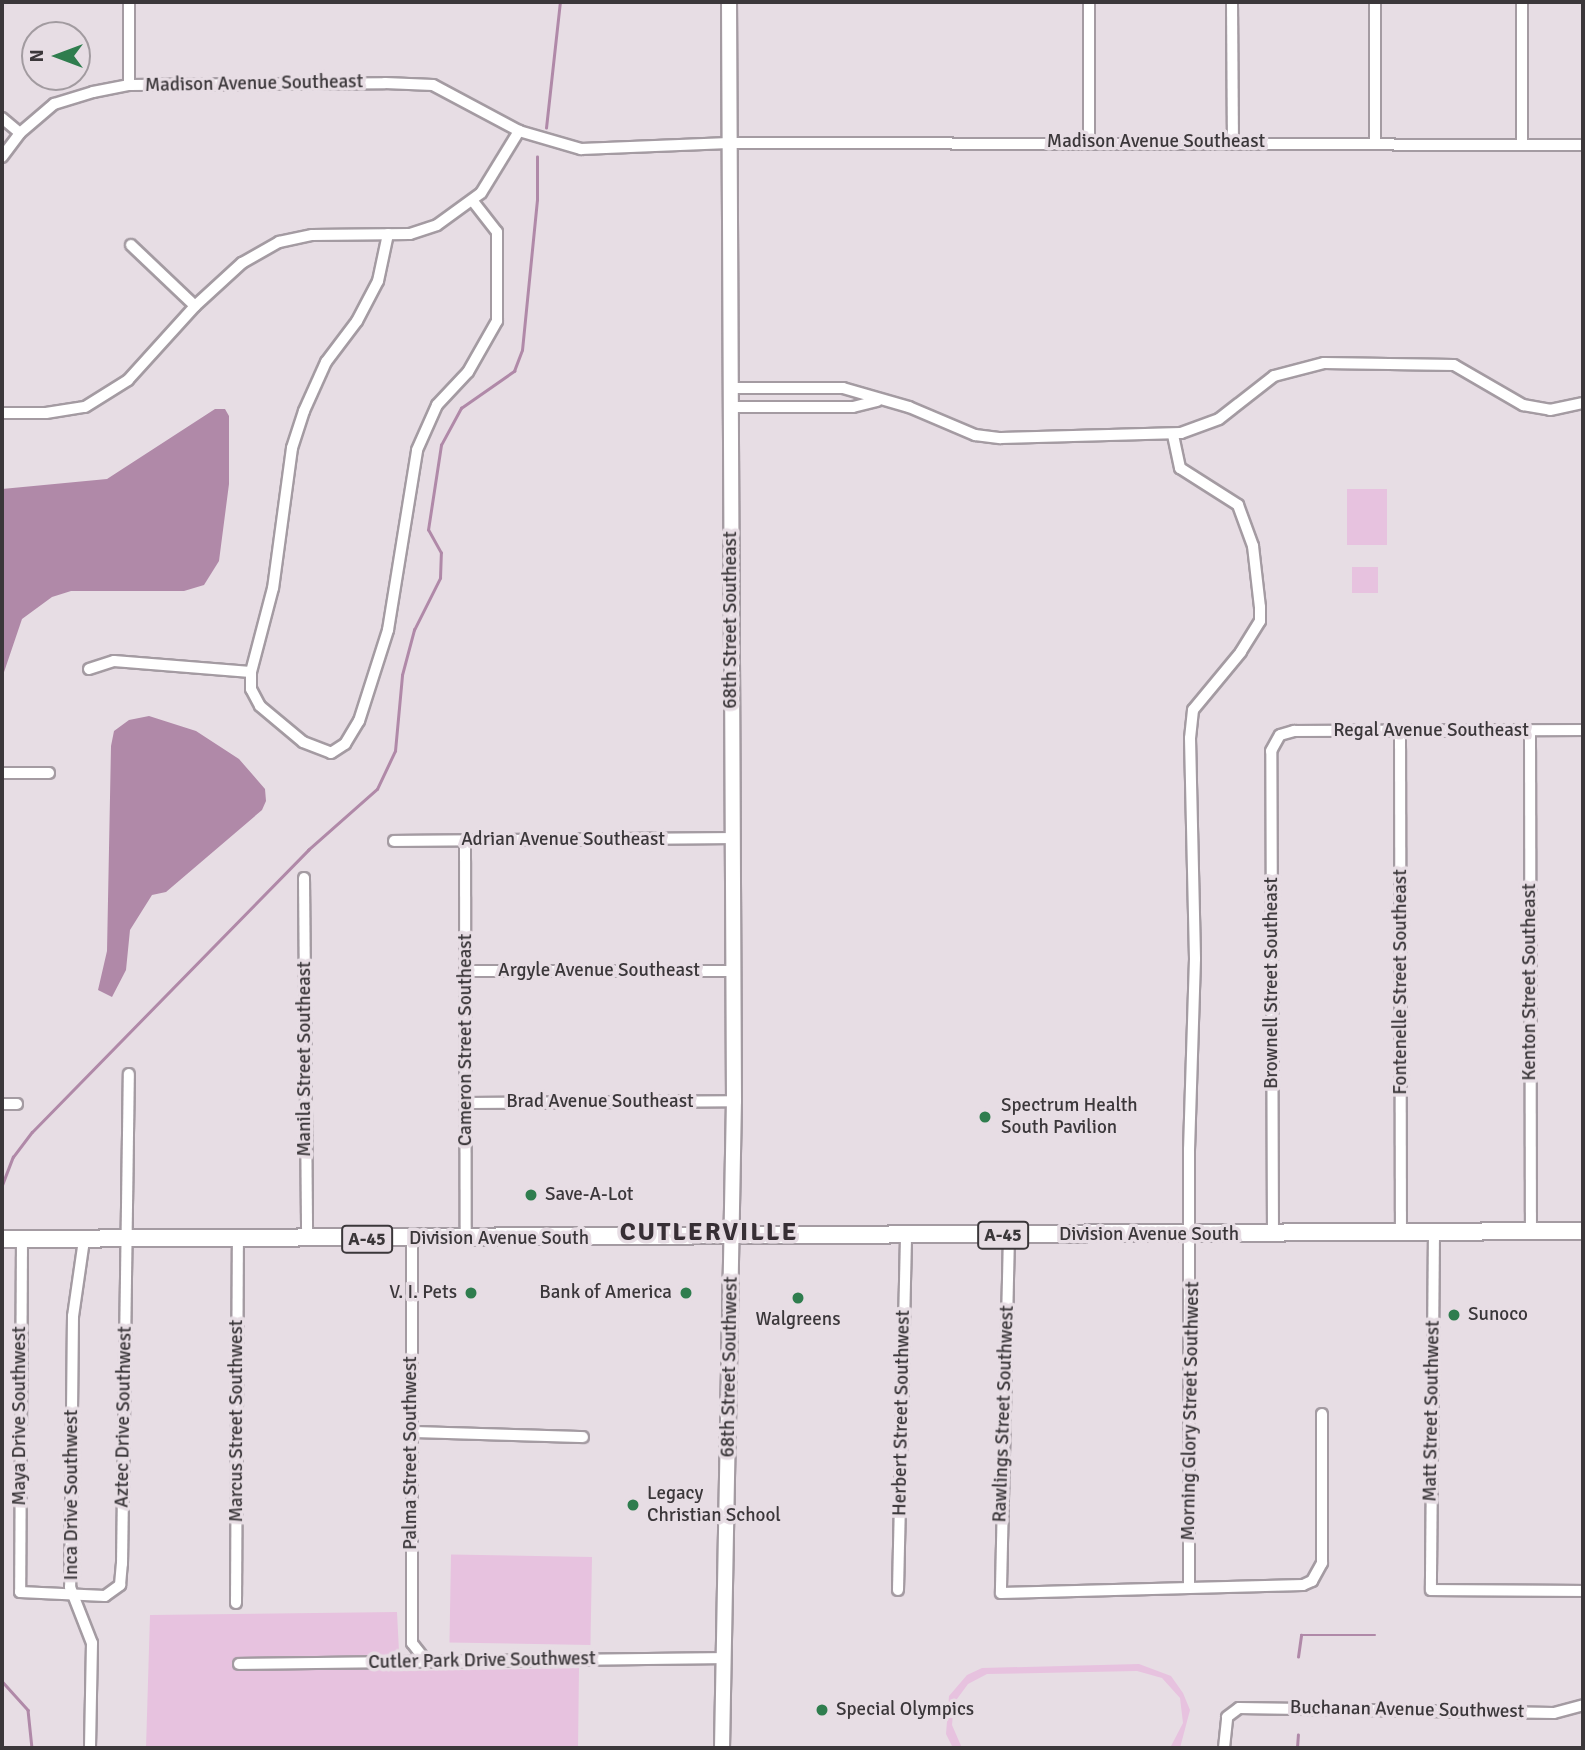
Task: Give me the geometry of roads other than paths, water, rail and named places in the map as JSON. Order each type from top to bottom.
[{"type":"main road","name":"68th Street Southeast","points":[[729,2],[733,1238]]},
{"type":"main road","name":"Division Avenue South","points":[[2,1239],[733,1238],[1583,1231]]},
{"type":"main road","name":"68th Street Southwest","points":[[722,1748],[733,1238]]},
{"type":"street","points":[[129,2],[129,85]]},
{"type":"street","points":[[1088,2],[1089,142]]},
{"type":"street","points":[[1232,2],[1233,142]]},
{"type":"street","points":[[1375,2],[1375,143]]},
{"type":"street","points":[[1522,2],[1522,145]]},
{"type":"street","name":"Madison Avenue Southeast","points":[[2,157],[20,133],[54,104],[129,85],[433,85],[519,131],[581,149],[729,143],[1233,142],[1583,145]]},
{"type":"street","points":[[2,118],[20,133]]},
{"type":"street","points":[[2,413],[46,413],[85,407],[128,380],[194,306],[242,263],[279,242],[312,235],[410,234],[437,225],[473,201],[499,171],[519,131]]},
{"type":"street","points":[[388,234],[378,281],[357,321],[326,362],[304,411],[292,449],[273,588],[251,672],[253,695],[279,723],[303,742],[331,753],[345,744],[359,721],[396,598],[417,450],[437,405],[468,372],[497,321],[497,232],[473,201]]},
{"type":"street","points":[[131,245],[194,306]]},
{"type":"street","points":[[730,388],[843,388],[877,401],[909,407],[985,437],[1173,435],[1219,419],[1274,376],[1324,363],[1454,365],[1522,405],[1550,410],[1583,403]]},
{"type":"street","points":[[730,407],[853,407],[877,401]]},
{"type":"street","name":"Morning Glory Street Southwest","points":[[1173,435],[1180,468],[1238,505],[1253,546],[1260,607],[1260,621],[1241,652],[1193,710],[1189,738],[1195,959],[1189,1588]]},
{"type":"street","points":[[89,669],[114,661],[251,672]]},
{"type":"street","name":"Regal Avenue Southeast","points":[[1280,735],[1294,731],[1583,730]]},
{"type":"street","name":"Fontenelle Street Southeast","points":[[1400,731],[1401,1232]]},
{"type":"street","name":"Kenton Street Southeast","points":[[1530,732],[1531,1232]]},
{"type":"street","name":"Brownell Street Southeast","points":[[1273,1234],[1270,751],[1280,735]]},
{"type":"street","points":[[2,773],[49,774]]},
{"type":"street","name":"Adrian Avenue Southeast","points":[[394,841],[732,838]]},
{"type":"street","name":"Cameron Street Southeast","points":[[465,840],[466,1239]]},
{"type":"street","name":"Manila Street Southeast","points":[[304,878],[307,1240]]},
{"type":"street","name":"Argyle Avenue Southeast","points":[[466,971],[732,971]]},
{"type":"street","name":"Aztec Drive Southwest","points":[[73,1596],[116,1592],[122,1564],[128,1074]]},
{"type":"street","name":"Brad Avenue Southeast","points":[[466,1103],[734,1101]]},
{"type":"street","points":[[2,1104],[17,1104]]},
{"type":"street","name":"Matt Street Southwest","points":[[1434,1232],[1431,1590],[1583,1591]]},
{"type":"street","name":"Rawlings Street Southwest","points":[[1009,1235],[1001,1593],[1189,1588]]},
{"type":"street","name":"Herbert Street Southwest","points":[[898,1590],[906,1236]]},
{"type":"street","name":"Maya Drive Southwest","points":[[22,1239],[20,1592],[73,1596]]},
{"type":"street","name":"Palma Street Southwest","points":[[412,1239],[412,1643],[426,1661]]},
{"type":"street","name":"Inca Drive Southwest","points":[[84,1240],[73,1316],[73,1596],[92,1643],[90,1748]]},
{"type":"street","name":"Marcus Street Southwest","points":[[236,1603],[238,1240]]},
{"type":"street","points":[[1189,1588],[1303,1585],[1317,1575],[1322,1563],[1322,1414]]},
{"type":"street","points":[[411,1432],[583,1437]]},
{"type":"street","name":"Cutler Park Drive Southwest","points":[[239,1664],[724,1658]]},
{"type":"street","points":[[1583,1698],[1583,1707]]},
{"type":"street","name":"Buchanan Avenue Southwest","points":[[1224,1748],[1230,1713],[1259,1708],[1554,1713],[1583,1707]]},
{"type":"waterway","points":[[546,128],[560,2]]},
{"type":"waterway","points":[[2,1185],[13,1157],[32,1132],[308,850],[377,789],[395,751],[402,675],[414,630],[440,578],[441,553],[428,530],[441,445],[461,408],[514,371],[522,350],[537,200],[537,157]]},
{"type":"waterway","points":[[1298,1657],[1301,1635],[1375,1635]]},
{"type":"waterway","points":[[2,1681],[28,1710],[32,1748]]},
{"type":"waterway","points":[[1297,1748],[1298,1735]]},
{"type":"place","name":"Spectrum Health South Pavilion","points":[[985,1117]]},
{"type":"place","name":"Save-A-Lot","points":[[531,1195]]},
{"type":"place","name":"V. I. Pets","points":[[471,1293]]},
{"type":"place","name":"Bank of America","points":[[686,1293]]},
{"type":"place","name":"Walgreens","points":[[798,1298]]},
{"type":"place","name":"Sunoco","points":[[1454,1315]]},
{"type":"place","name":"Legacy Christian School","points":[[633,1505]]},
{"type":"place","name":"Special Olympics","points":[[822,1710]]},
{"type":"district","name":"CUTLERVILLE","points":[[709,1233]]}]
